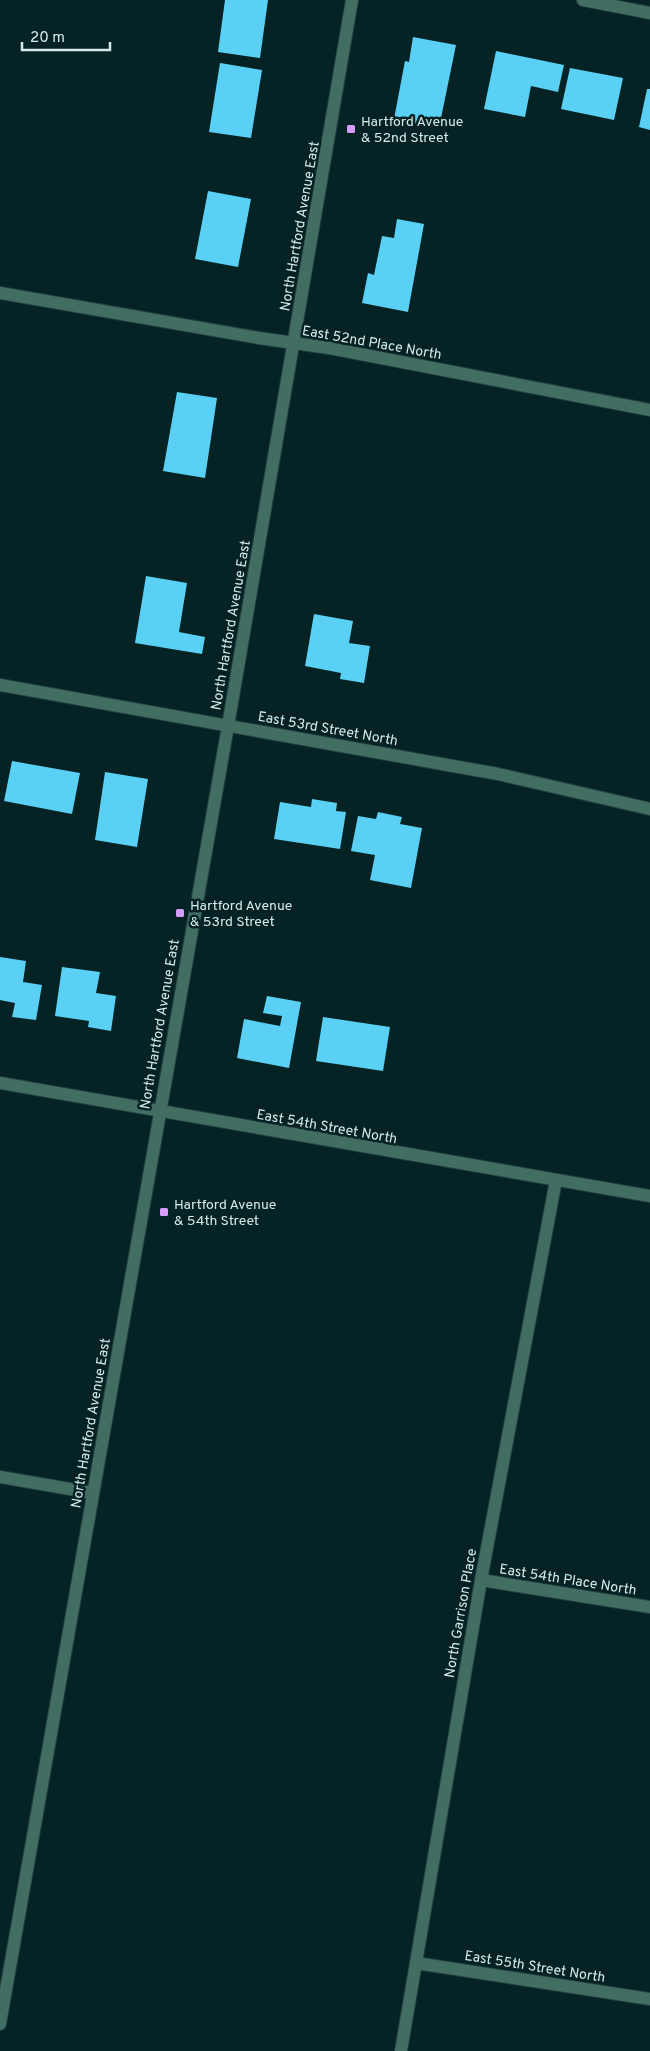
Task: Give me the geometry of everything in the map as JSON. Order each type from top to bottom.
[{"type":"street","name":"North Hartford Avenue East","points":[[0,2024],[228,726],[352,0]]},
{"type":"street","points":[[583,0],[650,13]]},
{"type":"street","name":"East 52nd Place North","points":[[0,293],[329,348],[650,410]]},
{"type":"street","name":"East 53rd Street North","points":[[0,685],[498,774],[650,809]]},
{"type":"street","name":"East 54th Street North","points":[[0,1083],[650,1196]]},
{"type":"street","name":"North Garrison Place","points":[[401,2051],[481,1580],[556,1180]]},
{"type":"street","points":[[0,1477],[93,1493]]},
{"type":"street","name":"East 54th Place North","points":[[481,1580],[650,1607]]},
{"type":"street","name":"East 55th Street North","points":[[416,1962],[650,1999]]},
{"type":"building","points":[[225,0],[268,0],[260,58],[218,52]]},
{"type":"building","points":[[413,37],[456,45],[439,128],[394,119],[405,61],[409,62]]},
{"type":"building","points":[[496,51],[564,65],[558,92],[531,86],[525,117],[484,109]]},
{"type":"building","points":[[220,63],[262,70],[251,138],[209,132]]},
{"type":"building","points":[[570,68],[623,78],[614,120],[561,109]]},
{"type":"building","points":[[647,89],[650,89],[650,130],[639,127]]},
{"type":"building","points":[[208,191],[251,199],[238,267],[195,259]]},
{"type":"building","points":[[397,219],[424,224],[408,312],[362,303],[368,273],[374,275],[382,236],[394,238]]},
{"type":"building","points":[[177,392],[217,398],[205,478],[163,471]]},
{"type":"building","points":[[146,576],[187,583],[179,632],[205,637],[202,654],[135,643]]},
{"type":"building","points":[[314,614],[353,621],[349,643],[370,646],[364,683],[340,679],[341,673],[305,666]]},
{"type":"building","points":[[12,761],[80,773],[72,814],[4,801]]},
{"type":"building","points":[[105,772],[148,779],[137,847],[95,840]]},
{"type":"building","points":[[312,799],[337,803],[336,811],[346,812],[340,849],[274,839],[280,802],[311,807]]},
{"type":"building","points":[[378,812],[402,817],[400,824],[422,828],[411,888],[370,880],[375,855],[351,851],[358,816],[376,819]]},
{"type":"building","points":[[0,957],[26,961],[23,982],[42,985],[36,1020],[12,1017],[15,1003],[0,1000]]},
{"type":"building","points":[[62,967],[100,972],[96,993],[116,996],[111,1031],[88,1027],[89,1021],[55,1016]]},
{"type":"building","points":[[267,996],[301,1002],[289,1068],[237,1058],[244,1019],[280,1026],[282,1016],[263,1013]]},
{"type":"building","points":[[323,1017],[390,1027],[383,1071],[316,1061]]},
{"type":"place","name":"Hartford Avenue & 52nd Street","points":[[351,129]]},
{"type":"place","name":"Hartford Avenue & 53rd Street","points":[[180,913]]},
{"type":"place","name":"Hartford Avenue & 54th Street","points":[[164,1212]]}]
